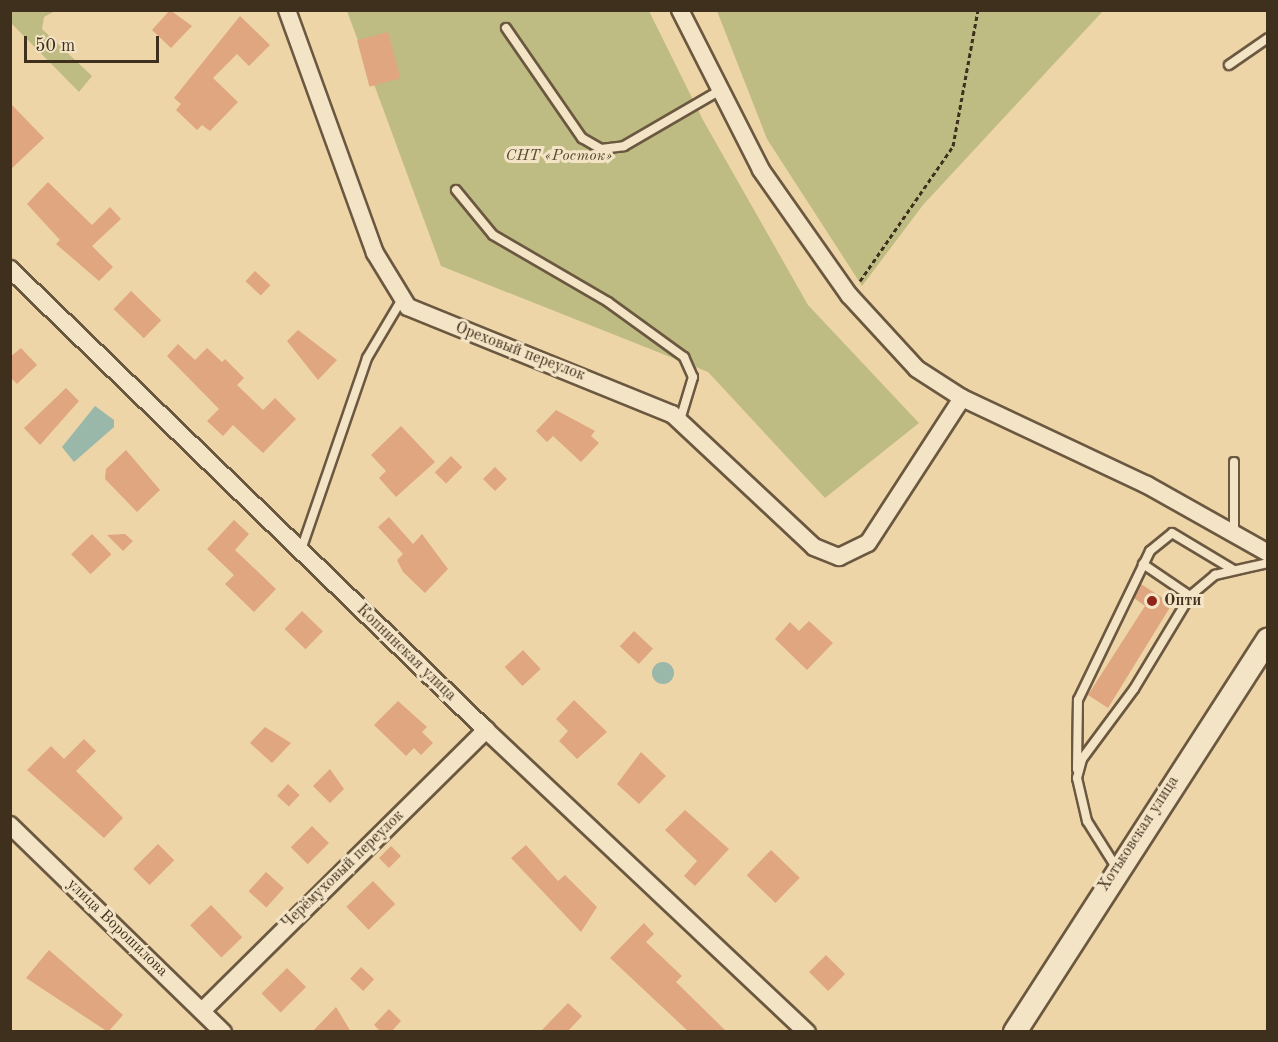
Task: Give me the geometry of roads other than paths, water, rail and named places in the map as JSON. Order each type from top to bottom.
[{"type":"main road","name":"Хотьковская улица","points":[[1015,1032],[1116,867],[1268,639]]},
{"type":"street","name":"Ореховый переулок","points":[[287,10],[375,253],[402,299],[429,317],[551,362],[681,420],[797,533],[830,556],[854,552],[881,525],[962,398]]},
{"type":"street","points":[[680,10],[761,170],[849,295],[917,369],[962,398],[1146,485],[1268,553]]},
{"type":"street","name":"Копнинская улица","points":[[10,269],[486,730],[807,1032]]},
{"type":"street","name":"Черёмуховый переулок","points":[[202,1011],[486,730]]},
{"type":"street","name":"улица Ворошилова","points":[[10,825],[223,1032]]},
{"type":"lane","points":[[506,28],[582,138],[601,149],[624,146],[719,91]]},
{"type":"lane","points":[[1229,65],[1268,38]]},
{"type":"lane","points":[[456,190],[493,235],[608,302],[684,357],[693,377],[681,420]]},
{"type":"lane","points":[[300,551],[367,358],[402,299]]},
{"type":"lane","points":[[1234,462],[1234,534]]},
{"type":"lane","points":[[1116,867],[1087,821],[1077,778],[1078,700],[1143,564],[1172,533],[1232,569]]},
{"type":"lane","points":[[1077,778],[1082,759],[1134,689],[1190,596],[1215,574],[1268,563]]},
{"type":"lane","points":[[1143,564],[1190,596]]},
{"type":"place","name":"Опти","points":[[1152,601]]},
{"type":"park label","name":"СНТ «Росток»","points":[[559,156]]}]
